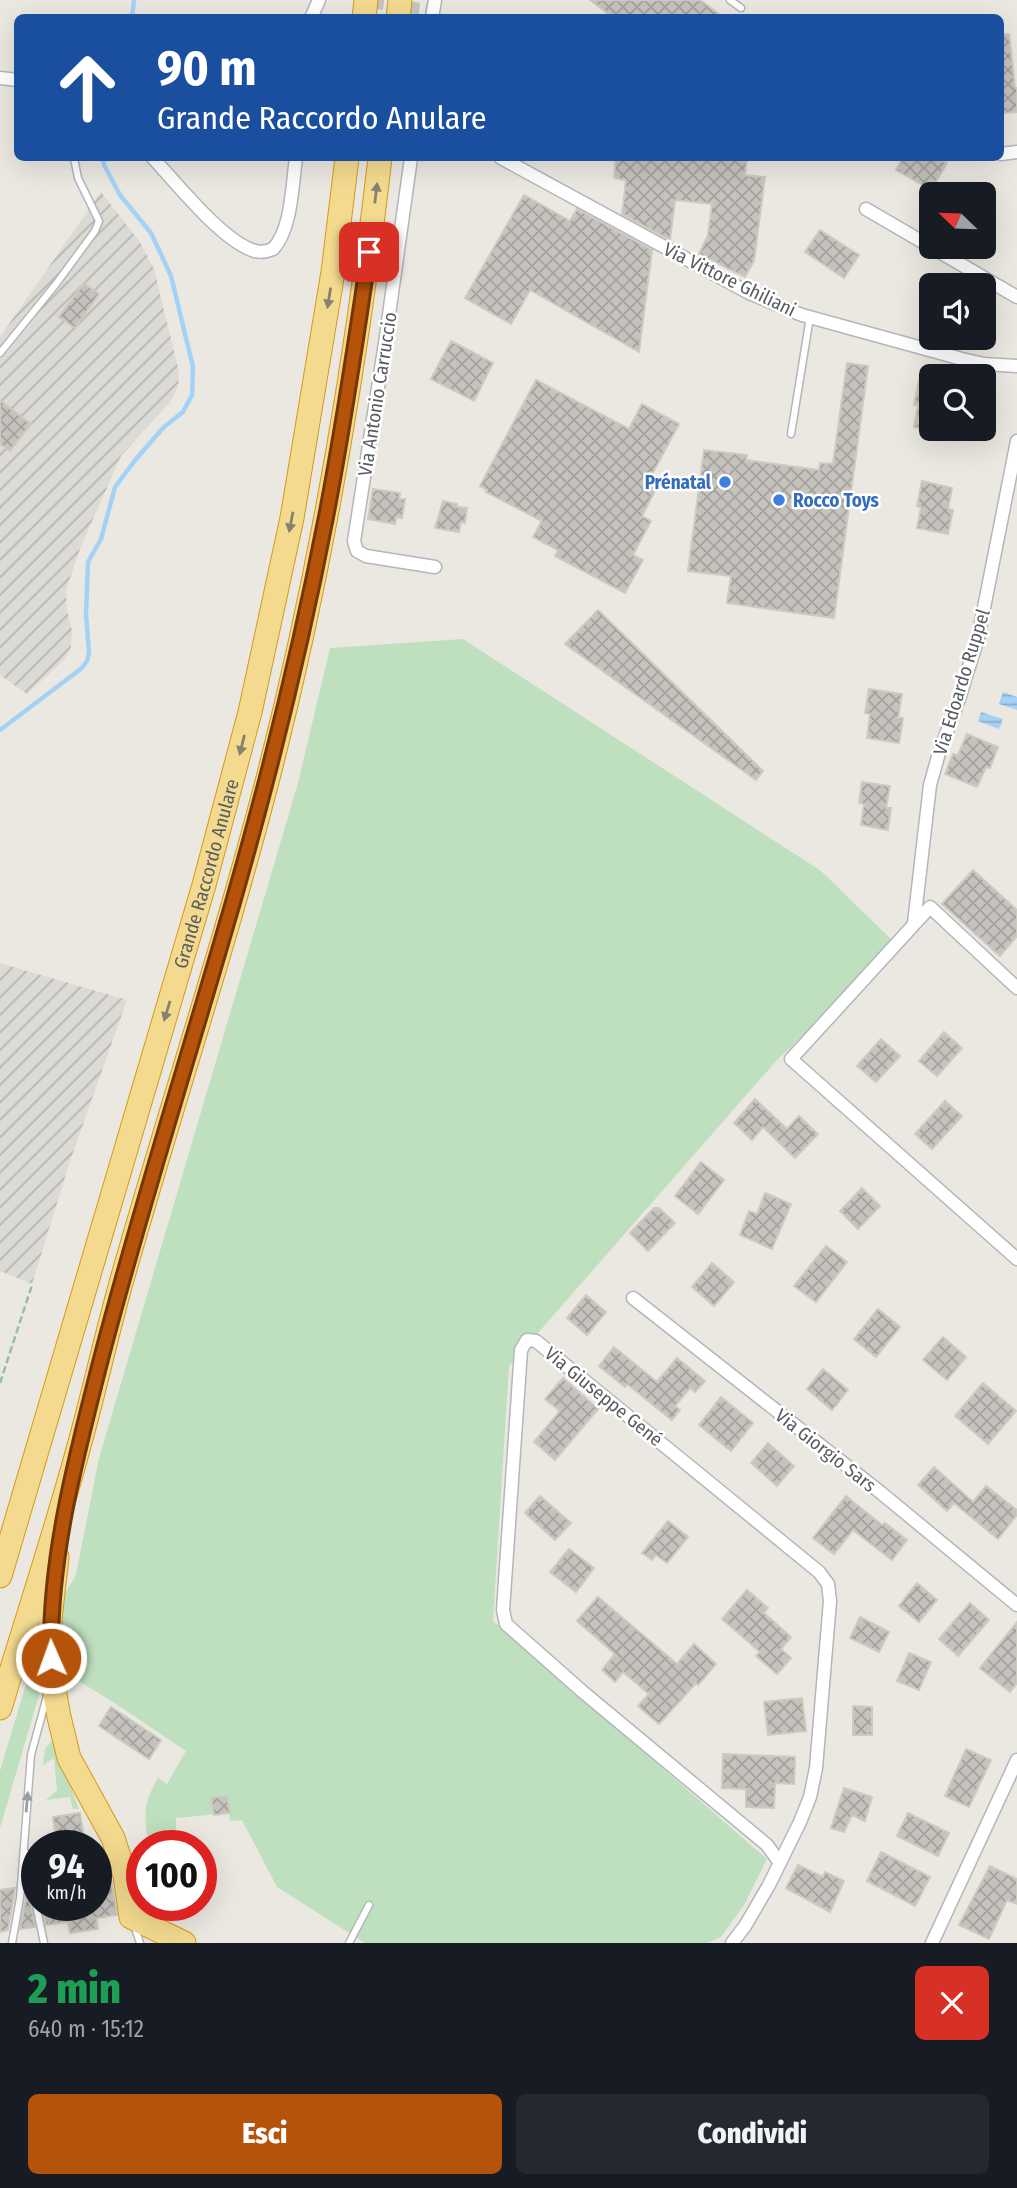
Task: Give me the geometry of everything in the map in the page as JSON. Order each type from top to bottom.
[{"type":"highway","name":"Grande Raccordo Anulare","points":[[0,1576],[204,885],[250,712],[292,518],[333,272],[347,161]]},
{"type":"highway","name":"Grande Raccordo Anulare","points":[[0,1708],[78,1449],[120,1285],[247,853],[292,677],[337,457],[369,252],[380,161]]},
{"type":"highway","points":[[78,1449],[55,1566],[50,1619],[52,1678],[69,1758],[113,1838],[126,1882]]},
{"type":"highway","points":[[139,1921],[184,1943]]},
{"type":"street","points":[[156,161],[216,225],[248,248],[260,252],[273,249],[283,234],[296,161]]},
{"type":"street","name":"Via Antonio Carruccio","points":[[411,161],[354,541],[357,551],[366,556],[435,567]]},
{"type":"street","name":"Via Vittore Ghiliani","points":[[507,161],[749,293],[810,317],[962,359],[984,364],[1017,366]]},
{"type":"street","points":[[866,209],[1017,297]]},
{"type":"street","name":"Via Edoardo Ruppel","points":[[914,924],[930,785],[978,638],[1017,441]]},
{"type":"street","points":[[1017,988],[930,907],[791,1059],[1017,1259]]},
{"type":"street","name":"Via Giorgio Sars","points":[[633,1298],[880,1492],[1017,1605]]},
{"type":"street","name":"Via Giuseppe Gené","points":[[732,1943],[756,1908],[780,1863],[804,1814],[817,1769],[830,1601],[828,1584],[819,1572],[614,1403],[536,1341],[527,1340],[521,1350],[503,1610],[506,1624],[583,1692],[767,1845],[780,1863]]},
{"type":"street","points":[[932,1943],[1017,1760]]},
{"type":"lane","points":[[730,0],[741,8]]},
{"type":"lane","points":[[0,353],[64,274],[99,221],[78,178],[75,161]]},
{"type":"lane","points":[[791,435],[810,317]]},
{"type":"lane","points":[[25,1830],[31,1755],[52,1678]]},
{"type":"lane","points":[[12,1943],[21,1885]]},
{"type":"lane","points":[[349,1943],[369,1905]]},
{"type":"lane","points":[[40,1921],[44,1943]]},
{"type":"lane","points":[[132,1921],[140,1943]]},
{"type":"path","points":[[0,1383],[32,1285]]},
{"type":"shaded area","points":[[101,192],[140,242],[154,269],[179,372],[178,386],[171,401],[121,456],[81,546],[66,592],[72,631],[71,647],[63,661],[27,694],[0,675],[0,337]]},
{"type":"shaded area","points":[[0,963],[127,1000],[70,1161],[32,1284],[0,1271]]},
{"type":"green space","points":[[463,639],[821,871],[897,945],[777,1060],[509,1366],[493,1621],[767,1859],[744,1905],[721,1937],[707,1943],[365,1943],[277,1887],[242,1820],[230,1821],[229,1813],[176,1818],[176,1830],[147,1830],[145,1819],[149,1796],[158,1778],[167,1784],[186,1751],[77,1680],[64,1692],[50,1619],[76,1575],[99,1458],[298,783],[330,648]]},
{"type":"green space","points":[[42,1631],[44,1678],[0,1828],[0,1771]]},
{"type":"green space","points":[[53,1740],[79,1809],[73,1809],[70,1797],[46,1800],[57,1790],[54,1758],[43,1765],[45,1749]]},
{"type":"water","points":[[1003,692],[1017,697],[1017,710],[999,704]]},
{"type":"water","points":[[981,712],[1003,719],[999,729],[978,721]]},
{"type":"building","points":[[590,0],[700,0],[719,14],[609,14]]},
{"type":"building","points":[[1004,34],[1009,34],[1017,88],[1017,112],[1004,113]]},
{"type":"building","points":[[616,161],[747,161],[745,175],[765,177],[754,261],[745,277],[699,254],[708,235],[712,204],[675,200],[670,240],[622,214],[626,180],[614,178]]},
{"type":"building","points":[[901,161],[947,163],[936,182],[919,183],[896,170]]},
{"type":"building","points":[[524,195],[570,221],[577,209],[652,250],[639,352],[530,290],[511,324],[465,298]]},
{"type":"building","points":[[820,230],[859,255],[844,278],[805,252]]},
{"type":"building","points":[[84,283],[99,294],[75,328],[59,317]]},
{"type":"building","points":[[451,341],[493,363],[474,401],[431,379]]},
{"type":"building","points":[[847,363],[868,366],[834,618],[727,603],[731,576],[688,571],[704,450],[747,455],[746,460],[819,470],[820,463],[833,464]]},
{"type":"building","points":[[536,380],[629,429],[642,404],[679,424],[649,480],[658,485],[642,516],[651,521],[633,555],[643,560],[625,593],[555,556],[558,550],[533,537],[542,521],[486,492],[487,490],[480,486]]},
{"type":"building","points":[[919,380],[919,428],[914,427],[918,405],[914,405]]},
{"type":"building","points":[[0,400],[31,424],[10,451],[0,444]]},
{"type":"building","points":[[922,481],[952,488],[948,509],[953,510],[948,534],[917,528],[921,507],[917,506]]},
{"type":"building","points":[[373,489],[400,493],[399,499],[405,499],[402,518],[396,517],[395,524],[368,519]]},
{"type":"building","points":[[443,501],[467,508],[465,523],[461,522],[459,532],[435,528]]},
{"type":"building","points":[[598,610],[763,771],[756,780],[565,644]]},
{"type":"building","points":[[869,689],[902,694],[898,718],[903,718],[899,743],[867,738],[870,714],[865,713]]},
{"type":"building","points":[[967,734],[998,747],[990,768],[986,767],[977,787],[945,774],[953,754],[958,755]]},
{"type":"building","points":[[862,782],[890,786],[886,808],[891,808],[888,830],[861,825],[864,804],[859,803]]},
{"type":"building","points":[[973,870],[1017,910],[1017,936],[1000,956],[942,904]]},
{"type":"building","points":[[944,1032],[962,1048],[937,1076],[919,1061]]},
{"type":"building","points":[[881,1039],[900,1056],[876,1082],[857,1066]]},
{"type":"building","points":[[755,1099],[787,1129],[799,1116],[818,1134],[795,1158],[763,1127],[752,1140],[734,1123]]},
{"type":"building","points":[[945,1101],[962,1116],[932,1149],[915,1134]]},
{"type":"building","points":[[701,1162],[724,1180],[698,1214],[675,1196]]},
{"type":"building","points":[[862,1188],[880,1206],[858,1229],[840,1211]]},
{"type":"building","points":[[765,1193],[791,1204],[772,1249],[740,1235],[749,1211],[757,1214]]},
{"type":"building","points":[[654,1208],[659,1208],[675,1223],[648,1251],[630,1233]]},
{"type":"building","points":[[826,1246],[847,1262],[816,1302],[794,1286]]},
{"type":"building","points":[[712,1263],[734,1282],[714,1306],[692,1287]]},
{"type":"building","points":[[586,1295],[606,1312],[587,1335],[567,1318]]},
{"type":"building","points":[[878,1309],[900,1327],[876,1357],[854,1339]]},
{"type":"building","points":[[943,1337],[966,1357],[947,1380],[923,1360]]},
{"type":"building","points":[[614,1347],[657,1382],[677,1358],[705,1381],[695,1392],[690,1388],[675,1406],[680,1410],[672,1420],[627,1384],[625,1387],[599,1366]]},
{"type":"building","points":[[823,1369],[848,1390],[832,1410],[807,1389]]},
{"type":"building","points":[[563,1378],[598,1409],[555,1460],[534,1442],[560,1411],[545,1399]]},
{"type":"building","points":[[983,1383],[1016,1411],[988,1444],[955,1416]]},
{"type":"building","points":[[721,1397],[753,1423],[731,1451],[699,1425]]},
{"type":"building","points":[[768,1443],[794,1466],[777,1486],[751,1463]]},
{"type":"building","points":[[934,1467],[973,1502],[986,1486],[1017,1510],[1017,1515],[998,1539],[954,1503],[947,1511],[918,1485]]},
{"type":"building","points":[[540,1496],[571,1523],[555,1540],[525,1513]]},
{"type":"building","points":[[846,1496],[882,1525],[885,1523],[907,1540],[892,1560],[853,1530],[834,1554],[813,1538]]},
{"type":"building","points":[[668,1521],[688,1537],[667,1563],[656,1555],[652,1560],[642,1553]]},
{"type":"building","points":[[569,1549],[594,1568],[576,1592],[550,1572]]},
{"type":"building","points":[[917,1583],[937,1600],[919,1622],[899,1606]]},
{"type":"building","points":[[747,1590],[768,1608],[764,1613],[791,1637],[781,1649],[791,1658],[777,1674],[756,1656],[760,1652],[722,1619]]},
{"type":"building","points":[[598,1597],[677,1664],[694,1644],[716,1664],[659,1724],[638,1706],[649,1694],[623,1672],[615,1682],[602,1670],[615,1654],[577,1621]]},
{"type":"building","points":[[970,1603],[989,1620],[958,1656],[939,1639]]},
{"type":"building","points":[[860,1617],[889,1632],[879,1652],[850,1638]]},
{"type":"building","points":[[1017,1622],[1017,1683],[1010,1692],[980,1668]]},
{"type":"building","points":[[909,1653],[931,1662],[919,1690],[897,1681]]},
{"type":"building","points":[[802,1698],[806,1731],[768,1735],[764,1702]]},
{"type":"building","points":[[853,1706],[872,1707],[872,1735],[853,1735]]},
{"type":"building","points":[[111,1707],[161,1740],[149,1759],[99,1726]]},
{"type":"building","points":[[966,1749],[991,1760],[969,1807],[945,1796]]},
{"type":"building","points":[[723,1754],[795,1757],[794,1784],[775,1783],[774,1808],[746,1807],[746,1789],[722,1788]]},
{"type":"building","points":[[844,1788],[872,1797],[865,1821],[852,1815],[844,1832],[831,1828]]},
{"type":"building","points":[[227,1796],[230,1813],[214,1815],[211,1798]]},
{"type":"building","points":[[80,1813],[83,1830],[55,1830],[53,1817]]},
{"type":"building","points":[[908,1813],[949,1833],[938,1856],[897,1836]]},
{"type":"building","points":[[881,1852],[930,1877],[915,1906],[867,1881]]},
{"type":"building","points":[[798,1865],[823,1877],[825,1872],[844,1881],[830,1912],[786,1888]]},
{"type":"building","points":[[990,1866],[1017,1879],[1017,1904],[1007,1900],[989,1939],[959,1925]]},
{"type":"building","points":[[112,1886],[117,1915],[112,1916]]},
{"type":"building","points":[[15,1888],[8,1930],[0,1932],[0,1890]]},
{"type":"building","points":[[22,1921],[34,1921],[35,1927],[20,1929]]},
{"type":"building","points":[[45,1921],[97,1921],[98,1929],[70,1933],[68,1922],[46,1925]]},
{"type":"waterway","points":[[132,14],[134,0]]},
{"type":"waterway","points":[[0,730],[82,668],[87,661],[88,562],[101,539],[115,487],[164,427],[183,412],[192,395],[193,367],[171,276],[151,233],[120,195],[103,161]]},
{"type":"tunnel","points":[[354,0],[429,10]]},
{"type":"place","name":"Prénatal","points":[[725,482]]},
{"type":"place","name":"Rocco Toys","points":[[779,500]]},
{"type":"route","points":[[51,1658],[50,1619],[55,1566],[78,1449],[120,1285],[238,887],[281,726],[326,518],[369,252]]}]
